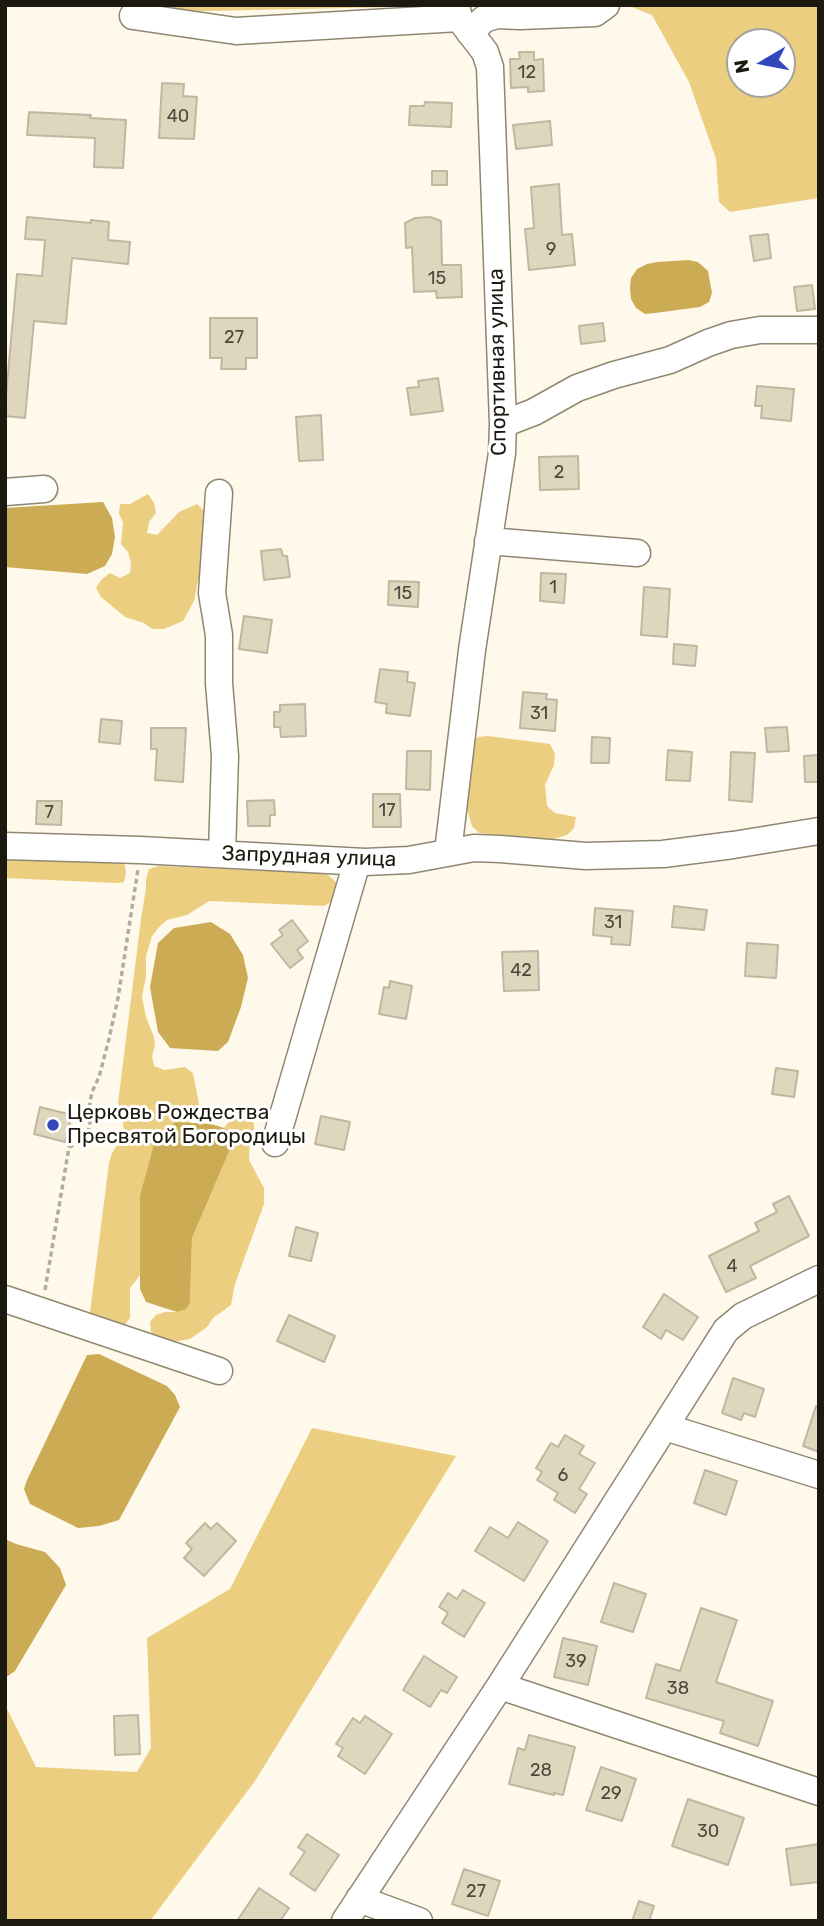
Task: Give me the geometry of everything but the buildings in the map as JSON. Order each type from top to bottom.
[{"type":"street","points":[[132,16],[236,31],[484,19],[497,15],[594,13],[606,5]]},
{"type":"street","name":"Спортивная улица","points":[[447,852],[472,650],[502,453],[503,424],[490,67],[485,52],[462,19]]},
{"type":"street","points":[[503,424],[534,412],[577,388],[670,360],[731,335],[760,330],[819,330]]},
{"type":"street","points":[[5,492],[44,489]]},
{"type":"street","points":[[219,493],[212,593],[219,635],[219,683],[225,756],[222,854]]},
{"type":"street","points":[[488,541],[637,553]]},
{"type":"street","name":"Запрудная улица","points":[[5,846],[141,850],[357,862],[409,860],[474,848],[586,856],[663,854],[819,831]]},
{"type":"street","points":[[275,1143],[357,862]]},
{"type":"street","points":[[419,1921],[352,1910],[500,1686],[726,1330],[743,1316],[819,1279]]},
{"type":"street","points":[[5,1298],[219,1371]]},
{"type":"street","points":[[665,1427],[819,1475]]},
{"type":"street","points":[[500,1686],[819,1792]]},
{"type":"path","points":[[42,1310],[69,1147],[86,1138],[90,1125],[92,1092],[99,1077],[118,998],[141,850]]},
{"type":"shaded area","points":[[156,5],[488,5],[157,12]]},
{"type":"shaded area","points":[[627,5],[819,5],[819,198],[730,212],[719,202],[716,159],[689,82],[652,15]]},
{"type":"shaded area","points":[[657,262],[698,262],[708,271],[712,293],[709,302],[700,307],[645,314],[636,308],[631,299],[630,288],[631,278],[637,269]]},
{"type":"shaded area","points":[[148,494],[156,513],[149,522],[147,533],[157,535],[179,512],[197,504],[204,511],[206,573],[198,580],[194,601],[183,621],[164,629],[152,629],[144,623],[125,617],[101,597],[96,588],[110,573],[120,578],[130,573],[128,552],[121,544],[123,523],[119,513],[120,504],[130,504]]},
{"type":"shaded area","points":[[103,502],[112,518],[115,537],[112,554],[105,566],[87,574],[5,567],[5,508]]},
{"type":"shaded area","points":[[478,737],[550,744],[555,754],[554,765],[545,785],[547,806],[555,813],[576,817],[574,828],[567,835],[547,841],[479,833],[472,826],[466,806],[471,744]]},
{"type":"shaded area","points":[[5,857],[124,861],[126,872],[124,882],[117,883],[5,878]]},
{"type":"shaded area","points":[[159,866],[318,873],[328,875],[336,882],[336,893],[331,902],[324,906],[209,901],[187,915],[167,920],[152,936],[146,956],[142,997],[154,1037],[154,1066],[164,1070],[185,1067],[193,1073],[199,1104],[197,1114],[190,1123],[174,1122],[140,1196],[140,1275],[130,1288],[130,1318],[123,1327],[95,1317],[90,1312],[109,1163],[124,1135],[118,1103],[146,879],[149,869]]},
{"type":"shaded area","points":[[211,922],[230,934],[243,955],[248,978],[241,1007],[228,1042],[218,1051],[170,1048],[158,1032],[150,987],[158,943],[174,928]]},
{"type":"shaded area","points":[[247,1109],[253,1117],[254,1128],[250,1139],[249,1160],[264,1188],[264,1204],[235,1284],[231,1305],[190,1339],[158,1340],[151,1332],[150,1322],[156,1315],[177,1312],[190,1303],[192,1238],[231,1147],[231,1131],[224,1128],[237,1111]]},
{"type":"shaded area","points":[[175,1122],[211,1124],[231,1131],[231,1147],[192,1238],[190,1303],[186,1309],[177,1312],[146,1302],[140,1289],[140,1196],[154,1144]]},
{"type":"shaded area","points":[[99,1354],[167,1386],[180,1407],[119,1520],[78,1528],[30,1504],[24,1489],[87,1355]]},
{"type":"shaded area","points":[[312,1428],[456,1456],[255,1781],[150,1921],[5,1921],[5,1705],[36,1767],[137,1772],[151,1748],[147,1638],[230,1589]]},
{"type":"shaded area","points":[[5,1539],[45,1552],[60,1568],[66,1585],[15,1671],[5,1678]]},
{"type":"place","name":"Церковь Рождества Пресвятой Богородицы","points":[[53,1125]]}]
